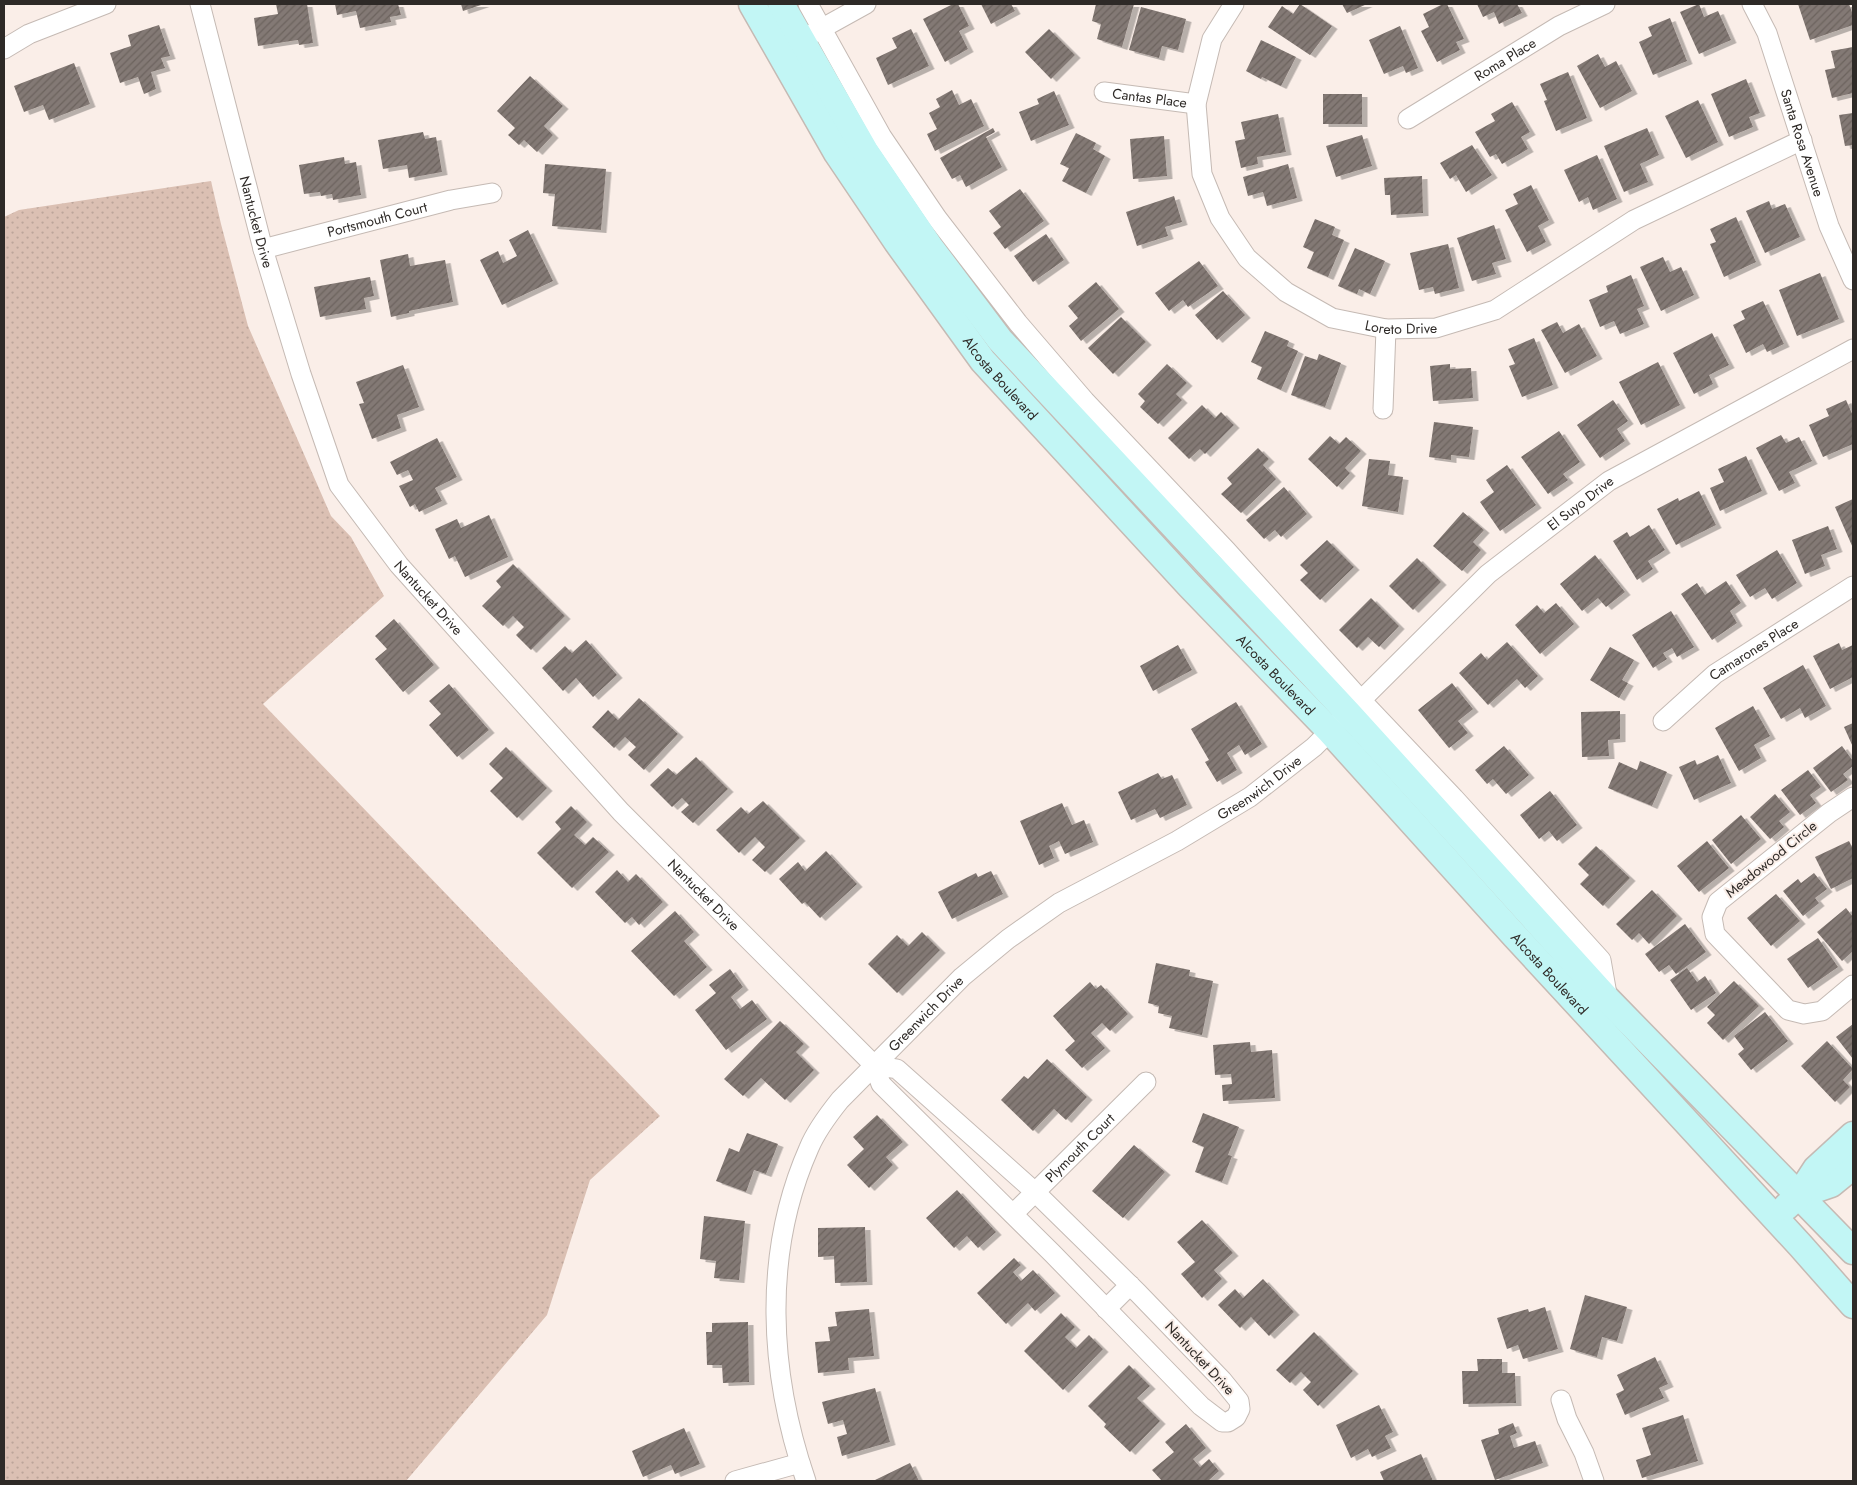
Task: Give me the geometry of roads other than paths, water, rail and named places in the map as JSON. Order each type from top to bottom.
[{"type":"main road","name":"Alcosta Boulevard","points":[[752,4],[800,40],[836,153],[897,242],[983,361],[1190,586],[1330,731],[1514,936],[1853,1305]]},
{"type":"main road","name":"Alcosta Boulevard","points":[[781,4],[865,151],[930,247],[1000,340],[1355,706],[1608,1000],[1853,1251]]},
{"type":"main road","points":[[1775,1218],[1799,1195],[1816,1169],[1853,1135]]},
{"type":"main road","points":[[1799,1195],[1832,1184],[1853,1166]]},
{"type":"street","points":[[4,49],[29,34],[106,4]]},
{"type":"street","name":"Nantucket Drive","points":[[200,4],[263,249],[301,374],[339,485],[399,565],[621,812],[874,1064],[881,1084],[1212,1415],[1222,1422],[1228,1422],[1236,1417],[1240,1409],[1239,1400],[1234,1394],[1197,1353],[1034,1192],[897,1069],[874,1064]]},
{"type":"street","name":"Alcosta Boulevard","points":[[800,40],[808,4]]},
{"type":"street","points":[[800,40],[866,4]]},
{"type":"street","name":"Loreto Drive","points":[[1234,4],[1212,40],[1196,104],[1202,174],[1220,218],[1247,258],[1286,292],[1332,318],[1386,329],[1436,328],[1495,310],[1634,220],[1802,140]]},
{"type":"street","name":"Roma Place","points":[[1408,119],[1559,26],[1605,4]]},
{"type":"street","name":"Santa Rosa Avenue","points":[[1752,4],[1767,34],[1829,226],[1853,280]]},
{"type":"street","name":"Cantas Place","points":[[1104,92],[1196,104]]},
{"type":"street","name":"Portsmouth Court","points":[[263,249],[451,200],[492,193]]},
{"type":"street","points":[[1383,409],[1386,329]]},
{"type":"street","name":"El Suyo Drive","points":[[1355,706],[1488,574],[1609,482],[1853,349]]},
{"type":"street","name":"Camarones Place","points":[[1663,721],[1715,674],[1853,586]]},
{"type":"street","name":"Greenwich Drive","points":[[806,1481],[782,1392],[777,1350],[776,1308],[783,1228],[794,1186],[809,1146],[824,1122],[840,1100],[874,1064],[962,978],[1008,938],[1058,903],[1177,841],[1250,797],[1314,747],[1355,706]]},
{"type":"street","name":"Meadowood Circle","points":[[1853,797],[1829,812],[1718,902],[1712,917],[1715,934],[1788,1010],[1804,1014],[1822,1010],[1853,985]]},
{"type":"street","name":"Plymouth Court","points":[[1012,1214],[1146,1082]]},
{"type":"street","points":[[1106,1309],[1130,1286]]},
{"type":"street","points":[[1561,1400],[1567,1419],[1584,1453],[1594,1481]]},
{"type":"street","points":[[735,1481],[800,1463]]}]
